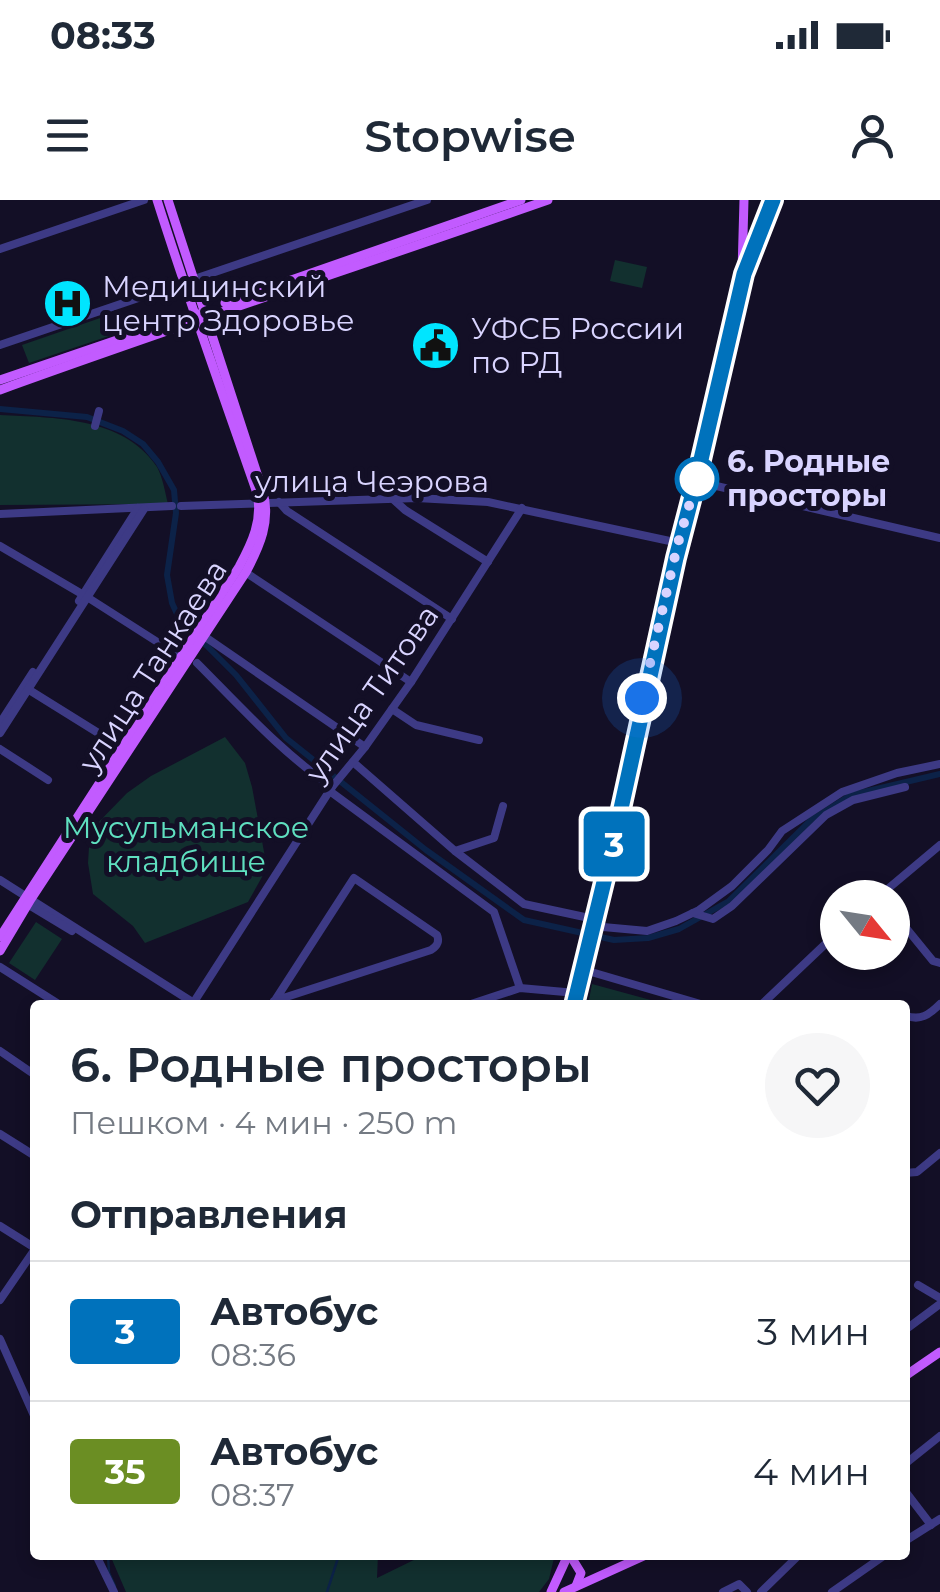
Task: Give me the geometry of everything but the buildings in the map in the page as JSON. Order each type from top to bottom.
[{"type":"main road","points":[[156,200],[200,315],[263,504]]},
{"type":"main road","points":[[168,200],[188,282]]},
{"type":"main road","points":[[0,390],[353,257],[521,200]]},
{"type":"main road","points":[[0,380],[548,200]]},
{"type":"main road","points":[[695,481],[742,274],[744,200]]},
{"type":"main road","points":[[574,1000],[744,274],[773,200]]},
{"type":"main road","name":"улица Танкаева","points":[[0,937],[189,660],[242,570],[263,504]]},
{"type":"main road","name":"улица Танкаева","points":[[0,951],[27,900]]},
{"type":"main road","points":[[910,1374],[940,1353]]},
{"type":"main road","points":[[551,1592],[569,1560]]},
{"type":"main road","points":[[571,1560],[580,1572],[572,1590]]},
{"type":"main road","points":[[574,1560],[607,1574]]},
{"type":"main road","points":[[572,1590],[636,1560]]},
{"type":"main road","points":[[572,1590],[636,1560]]},
{"type":"street","points":[[0,249],[144,200]]},
{"type":"street","points":[[384,200],[388,214]]},
{"type":"street","points":[[0,345],[428,200]]},
{"type":"street","points":[[95,426],[99,412]]},
{"type":"street","points":[[695,481],[940,538]]},
{"type":"street","name":"улица Чеэрова","points":[[1,515],[417,498],[488,502],[679,543]]},
{"type":"street","points":[[394,500],[488,562]]},
{"type":"street","points":[[279,502],[452,620]]},
{"type":"street","points":[[0,733],[141,508]]},
{"type":"street","name":"улица Титова","points":[[197,1000],[341,776],[411,682],[522,508]]},
{"type":"street","points":[[0,546],[189,660],[270,738],[332,790],[494,912],[520,988]]},
{"type":"street","points":[[242,570],[411,682]]},
{"type":"street","points":[[199,638],[365,747]]},
{"type":"street","points":[[0,723],[26,688]]},
{"type":"street","points":[[26,688],[125,749]]},
{"type":"street","points":[[392,709],[416,725],[479,740]]},
{"type":"street","points":[[0,749],[48,780]]},
{"type":"street","points":[[352,762],[524,904],[646,932],[693,913],[732,886],[782,831],[842,792],[896,773],[940,764]]},
{"type":"street","points":[[693,913],[713,919],[732,906],[826,815],[853,800],[905,788]]},
{"type":"street","points":[[456,851],[494,838],[504,806]]},
{"type":"street","points":[[898,880],[940,844]]},
{"type":"street","points":[[275,1000],[354,878],[439,938],[431,950],[282,1000]]},
{"type":"street","points":[[0,883],[188,1000]]},
{"type":"street","points":[[910,934],[933,961],[940,963]]},
{"type":"street","points":[[766,1000],[820,949]]},
{"type":"street","points":[[0,967],[52,1000]]},
{"type":"street","points":[[582,969],[687,1000]]},
{"type":"street","points":[[483,1000],[520,988],[575,993]]},
{"type":"street","points":[[910,1016],[922,1017],[940,1004]]},
{"type":"street","points":[[0,1051],[30,1072]]},
{"type":"street","points":[[0,1134],[30,1153]]},
{"type":"street","points":[[910,1173],[917,1172],[940,1154]]},
{"type":"street","points":[[0,1226],[30,1246]]},
{"type":"street","points":[[0,1300],[30,1256]]},
{"type":"street","points":[[910,1326],[940,1301],[918,1286]]},
{"type":"street","points":[[0,1338],[30,1407]]},
{"type":"street","points":[[910,1460],[940,1436]]},
{"type":"street","points":[[910,1498],[931,1525]]},
{"type":"street","points":[[910,1539],[940,1519]]},
{"type":"street","points":[[98,1560],[114,1592]]},
{"type":"street","points":[[761,1592],[794,1560]]},
{"type":"street","points":[[832,1592],[878,1560]]},
{"type":"street","points":[[723,1592],[738,1584],[748,1592]]},
{"type":"green space","points":[[615,260],[647,267],[642,288],[610,281]]},
{"type":"green space","points":[[106,316],[112,335],[29,363],[22,345]]},
{"type":"green space","points":[[0,415],[86,423],[126,438],[157,467],[168,504],[0,505]]},
{"type":"green space","name":"Мусульманское кладбище","points":[[225,737],[245,763],[267,868],[248,902],[145,943],[133,926],[93,894],[88,863],[90,831],[127,793],[151,776]]},
{"type":"green space","points":[[36,922],[62,939],[35,980],[9,963]]},
{"type":"green space","points":[[592,984],[651,1000],[589,1000]]},
{"type":"green space","points":[[112,1560],[378,1560],[377,1578],[414,1560],[554,1560],[549,1579],[539,1592],[126,1592]]},
{"type":"waterway","points":[[0,409],[87,417],[123,431],[143,444],[174,490],[176,513],[167,575],[172,603],[189,631],[236,675],[286,738],[426,850],[524,920],[614,940],[648,938],[679,929],[729,901],[811,820],[851,795],[940,774]]},
{"type":"waterway","points":[[108,1560],[115,1586]]},
{"type":"waterway","points":[[327,1592],[337,1560]]},
{"type":"bus line","name":"3","points":[[575,1000],[744,274],[773,200]]},
{"type":"place","name":"Медицинский центр Здоровье","points":[[67,304]]},
{"type":"place","name":"УФСБ России по РД","points":[[436,346]]},
{"type":"place","name":"6. Родные просторы","points":[[697,479]]},
{"type":"route","points":[[642,698],[697,479]]}]
